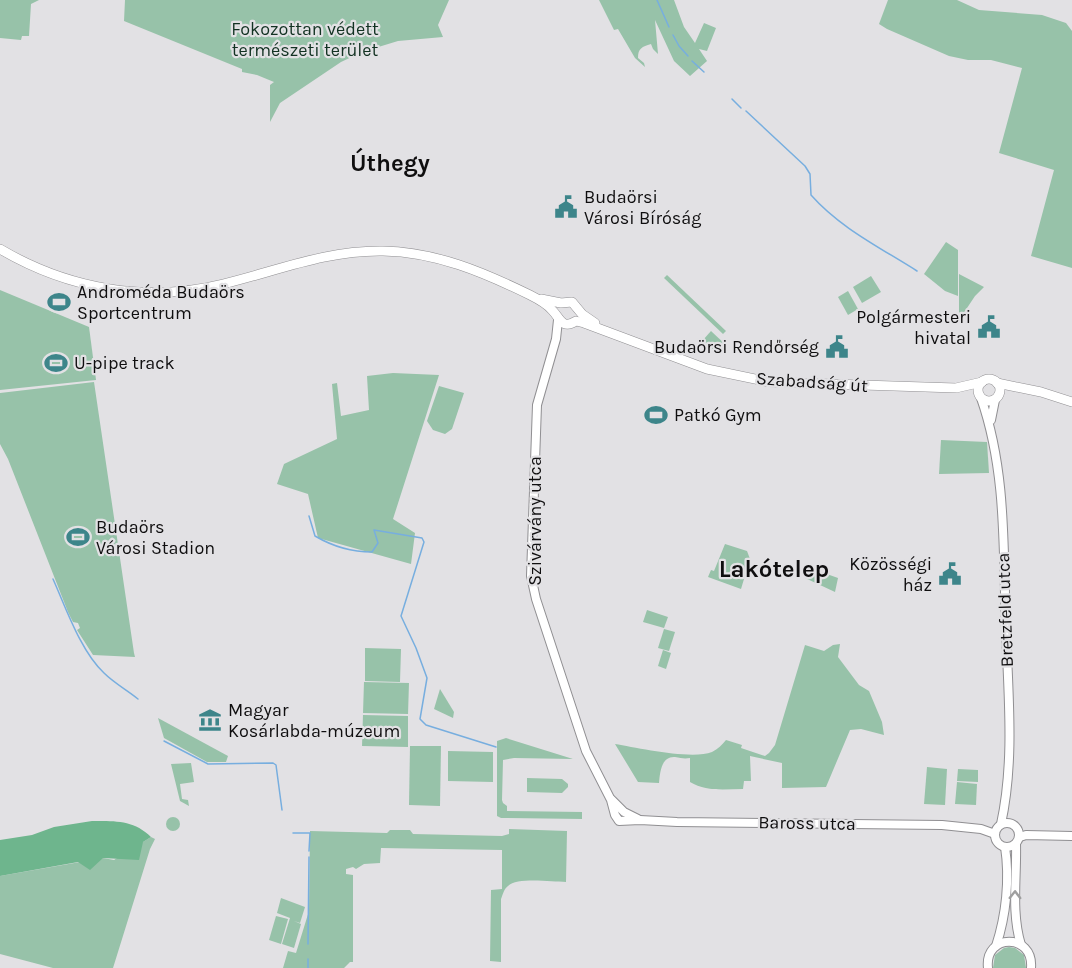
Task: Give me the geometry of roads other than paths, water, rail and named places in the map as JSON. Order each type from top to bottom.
[{"type":"main road","name":"Szabadság út","points":[[0,249],[27,264],[75,283],[146,293],[222,285],[290,264],[335,254],[366,251],[401,253],[430,257],[466,267],[537,298],[561,303],[572,302],[605,329]]},
{"type":"main road","name":"Szabadság út","points":[[537,298],[564,320],[605,329],[700,367],[750,379],[796,384],[956,388],[982,382]]},
{"type":"main road","points":[[561,303],[556,310],[564,320],[579,310]]},
{"type":"main road","points":[[1032,390],[997,397],[989,401],[980,397],[978,388],[982,382],[990,380],[1032,390],[1072,402]]},
{"type":"main road","points":[[997,383],[999,388],[997,397]]},
{"type":"main road","name":"Szabadság út","points":[[956,388],[980,397]]},
{"type":"street","name":"Szivárvány utca","points":[[564,320],[543,378],[537,405],[531,576],[536,599],[586,751],[612,800],[615,815],[619,821]]},
{"type":"street","name":"Bretzfeld utca","points":[[980,397],[991,425],[1001,486],[1010,747],[1007,795],[1001,824]]},
{"type":"street","name":"Bretzfeld utca","points":[[991,425],[997,397]]},
{"type":"street","name":"Bretzfeld utca","points":[[1007,795],[1012,823]]},
{"type":"street","name":"Szivárvány utca","points":[[612,800],[624,812],[640,820]]},
{"type":"street","name":"Baross utca","points":[[619,821],[942,825],[981,829],[995,834]]},
{"type":"street","points":[[1005,847],[998,843],[995,834],[1001,824],[1012,823],[1019,830],[1015,905],[1017,931],[1021,945],[1030,957],[1031,968]]},
{"type":"street","points":[[1005,847],[1026,835],[1072,836]]},
{"type":"street","points":[[988,968],[988,957],[996,946],[1004,909],[1005,847]]},
{"type":"street","points":[[996,946],[1007,942],[1021,945]]},
{"type":"waterway","points":[[657,0],[669,27]]},
{"type":"waterway","points":[[673,35],[688,56]]},
{"type":"waterway","points":[[692,61],[704,72]]},
{"type":"waterway","points":[[732,99],[741,108]]},
{"type":"waterway","points":[[746,111],[805,166],[810,174],[811,195],[822,207],[861,237],[917,271]]},
{"type":"waterway","points":[[309,516],[315,536],[350,550],[372,552],[378,543],[374,530],[422,538],[424,542],[401,616],[427,678],[420,719],[426,725],[496,747]]},
{"type":"waterway","points":[[53,579],[88,654],[108,677],[138,699]]},
{"type":"waterway","points":[[164,741],[208,764],[273,763],[276,765],[282,810]]},
{"type":"waterway","points":[[293,833],[310,833],[309,851]]},
{"type":"waterway","points":[[308,944],[309,857]]},
{"type":"waterway","points":[[308,959],[308,968]]},
{"type":"place","name":"Budaörsi Városi Bíróság","points":[[566,207]]},
{"type":"place","name":"Androméda Budaörs Sportcentrum","points":[[59,302]]},
{"type":"place","name":"Polgármesteri hivatal","points":[[989,327]]},
{"type":"place","name":"Budaörsi Rendőrség","points":[[837,347]]},
{"type":"place","name":"U-pipe track","points":[[56,363]]},
{"type":"place","name":"Patkó Gym","points":[[656,415]]},
{"type":"place","name":"Budaörs Városi Stadion","points":[[78,537]]},
{"type":"place","name":"Közösségi ház","points":[[950,574]]},
{"type":"place","name":"Magyar Kosárlabda-múzeum","points":[[210,720]]},
{"type":"district","name":"Úthegy","points":[[390,163]]},
{"type":"district","name":"Lakótelep","points":[[774,569]]},
{"type":"park label","name":"Fokozottan védett természeti terület","points":[[305,39]]}]
